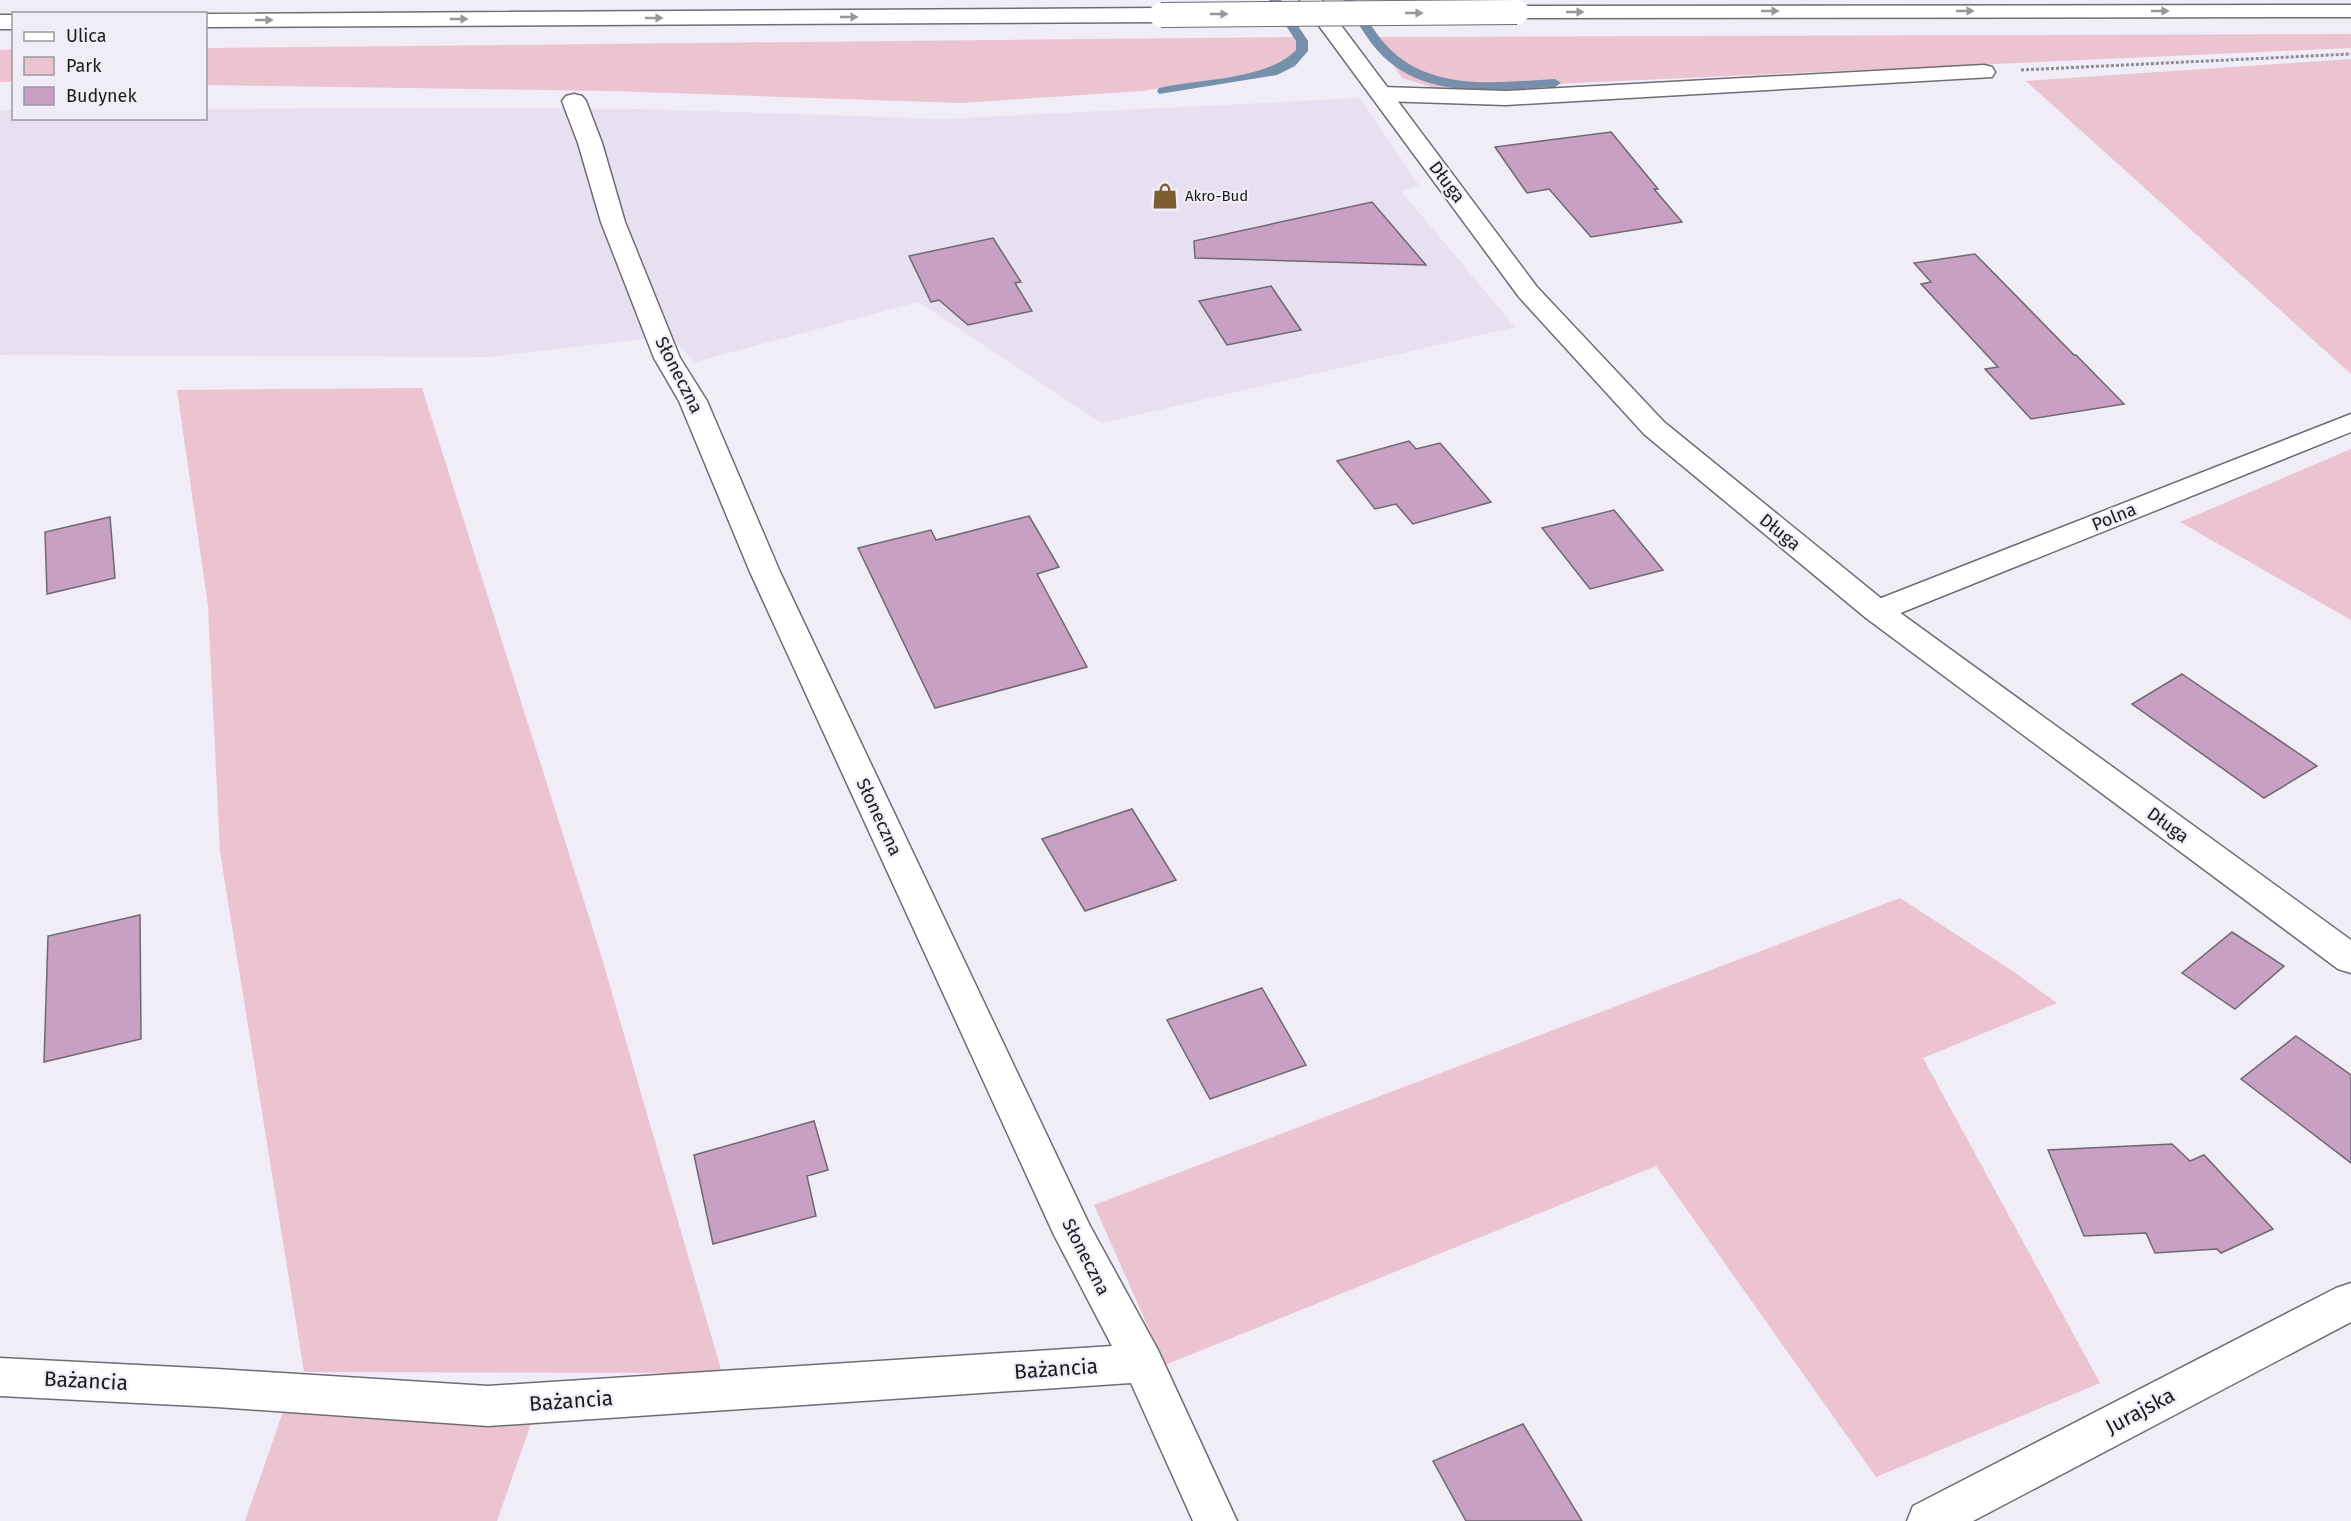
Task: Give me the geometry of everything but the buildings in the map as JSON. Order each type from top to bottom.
[{"type":"main road","name":"Długa","points":[[1311,0],[1527,292],[1654,428],[1877,612],[2351,959]]},
{"type":"main road","points":[[207,21],[1517,12],[2351,11]]},
{"type":"main road","points":[[1382,94],[1506,98],[1984,72]]},
{"type":"main road","name":"Słoneczna","points":[[574,101],[590,143],[613,222],[667,358],[693,400],[765,572],[1069,1225],[1143,1363],[1215,1521]]},
{"type":"main road","name":"Polna","points":[[1877,612],[2351,422]]},
{"type":"main road","name":"Jurajska","points":[[1944,1518],[2351,1301]]},
{"type":"main road","name":"Bażancia","points":[[0,1377],[488,1406],[1143,1363]]},
{"type":"path","points":[[1984,72],[2351,54]]},
{"type":"shaded area","points":[[1360,98],[1419,185],[1401,191],[1515,327],[1102,423],[918,302],[695,362],[669,336],[489,357],[0,355],[0,110],[12,110],[12,120],[207,120],[207,109],[439,108],[642,109],[943,119]]},
{"type":"green space","points":[[2351,34],[2351,48],[1438,89],[1402,78],[1375,37]]},
{"type":"green space","points":[[1297,37],[1299,53],[1282,66],[1263,72],[1142,91],[961,103],[610,91],[207,85],[207,48]]},
{"type":"green space","points":[[12,49],[12,82],[0,82],[0,50]]},
{"type":"green space","points":[[2351,59],[2351,374],[2026,81]]},
{"type":"green space","points":[[422,388],[601,955],[722,1373],[304,1372],[220,852],[208,606],[177,390]]},
{"type":"green space","points":[[2351,449],[2351,620],[2180,522]]},
{"type":"green space","points":[[1900,898],[2014,972],[2057,1003],[1923,1058],[2100,1383],[1876,1477],[1656,1166],[1165,1365],[1094,1205]]},
{"type":"green space","points":[[285,1406],[534,1415],[497,1521],[245,1521]]},
{"type":"waterway","points":[[1163,91],[1273,72],[1291,63],[1302,51],[1302,41],[1275,0]]},
{"type":"waterway","points":[[1349,0],[1387,53],[1406,68],[1426,77],[1466,86],[1555,83]]},
{"type":"place","name":"Akro-Bud","points":[[1165,196]]}]
